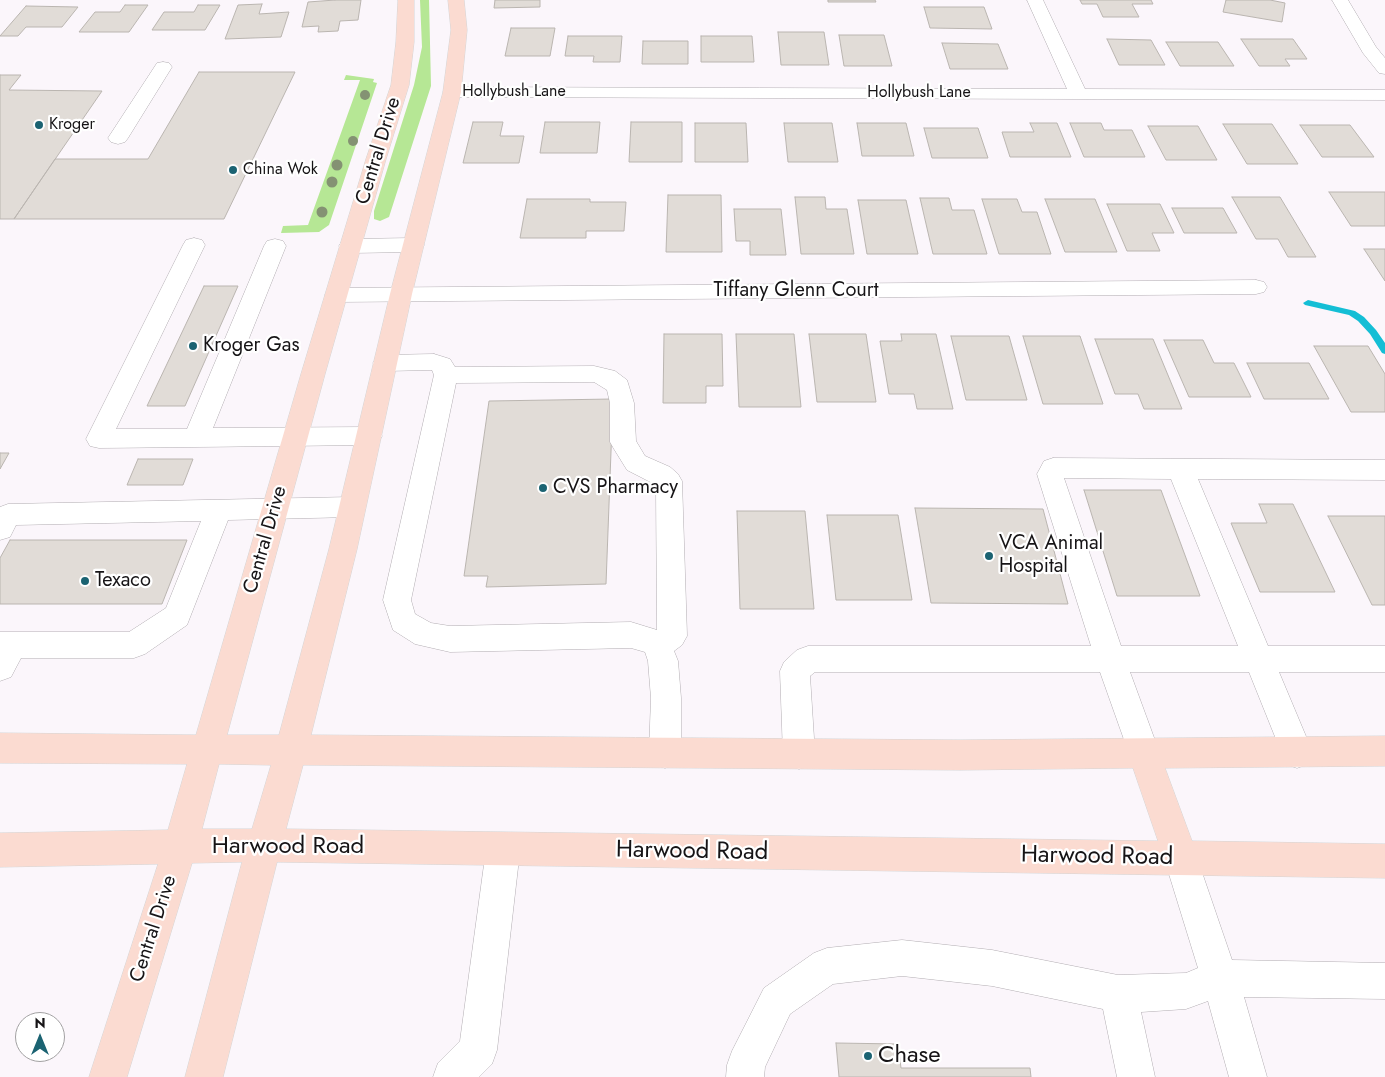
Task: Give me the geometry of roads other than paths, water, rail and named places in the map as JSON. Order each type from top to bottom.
[{"type":"main road","name":"Central Drive","points":[[108,1077],[180,847],[350,246],[400,85],[405,42],[406,0]]},
{"type":"main road","points":[[204,1077],[264,845],[291,751],[352,507],[401,294],[452,92],[458,30],[456,0]]},
{"type":"main road","points":[[0,748],[665,754],[1144,754],[1385,751]]},
{"type":"main road","points":[[1144,754],[1181,858]]},
{"type":"main road","name":"Harwood Road","points":[[0,850],[264,845],[503,850],[1385,861]]},
{"type":"street","points":[[1035,0],[1078,93]]},
{"type":"street","points":[[1340,0],[1369,50],[1385,69]]},
{"type":"street","points":[[118,138],[163,67]]},
{"type":"street","name":"Hollybush Lane","points":[[452,92],[1385,95]]},
{"type":"street","points":[[194,245],[99,439],[369,436]]},
{"type":"street","points":[[350,246],[413,245]]},
{"type":"street","points":[[196,438],[275,246]]},
{"type":"street","name":"Tiffany Glenn Court","points":[[336,295],[1256,287]]},
{"type":"street","points":[[385,363],[434,362],[442,365],[446,375],[397,600],[403,621],[425,635],[450,639],[631,635],[656,642],[663,661],[665,754]]},
{"type":"street","points":[[446,375],[594,374],[606,377],[618,386],[622,403],[623,442],[636,463],[661,474],[669,481],[672,636],[658,647]]},
{"type":"street","points":[[1144,754],[1110,659],[1050,474],[1053,468],[1385,470]]},
{"type":"street","points":[[1180,468],[1297,753]]},
{"type":"street","points":[[0,529],[8,515],[352,507]]},
{"type":"street","points":[[4,653],[134,645],[177,616],[219,510]]},
{"type":"street","points":[[798,754],[794,671],[808,659],[1385,659]]},
{"type":"street","points":[[452,1077],[478,1050],[503,850]]},
{"type":"street","points":[[1181,858],[1220,978],[1248,1077]]},
{"type":"street","points":[[745,1077],[746,1065],[777,1002],[827,966],[902,958],[992,968],[1118,994],[1186,991],[1220,978],[1385,981]]},
{"type":"street","points":[[1118,994],[1136,1077]]},
{"type":"waterway","points":[[1308,303],[1352,313],[1361,319],[1373,332],[1385,351]]},
{"type":"place","name":"Kroger","points":[[39,125]]},
{"type":"place","name":"China Wok","points":[[233,170]]},
{"type":"place","name":"Kroger Gas","points":[[193,346]]},
{"type":"place","name":"CVS Pharmacy","points":[[543,488]]},
{"type":"place","name":"VCA Animal Hospital","points":[[989,556]]},
{"type":"place","name":"Texaco","points":[[85,581]]},
{"type":"place","name":"Chase","points":[[868,1056]]}]
